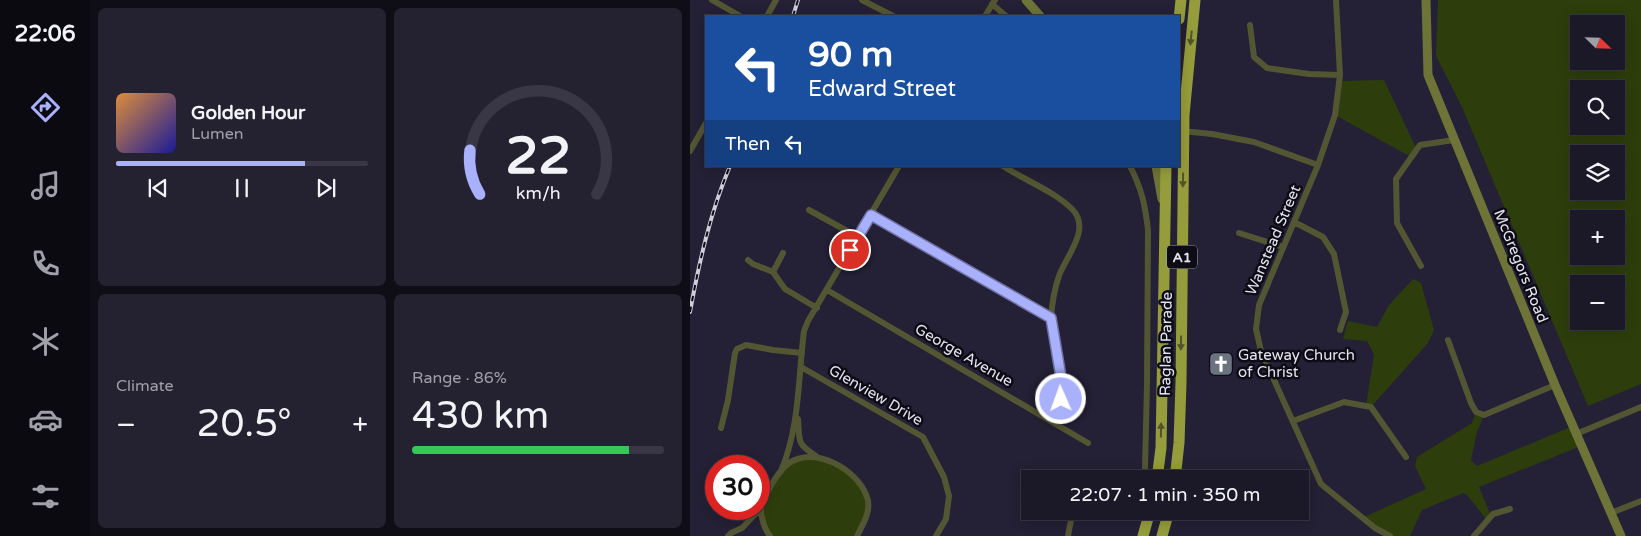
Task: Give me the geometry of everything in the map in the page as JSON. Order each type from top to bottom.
[{"type":"highway","points":[[1179,15],[1181,0]]},
{"type":"highway","name":"Raglan Parade","points":[[1177,470],[1181,383],[1181,131],[1195,0]]},
{"type":"highway","name":"Raglan Parade","points":[[1158,470],[1162,384],[1166,167]]},
{"type":"highway","points":[[1162,384],[1181,383]]},
{"type":"highway","points":[[1143,536],[1147,520]]},
{"type":"highway","points":[[1162,536],[1166,520]]},
{"type":"street","points":[[712,0],[738,15]]},
{"type":"street","points":[[767,15],[776,0]]},
{"type":"street","points":[[862,0],[889,15]]},
{"type":"street","points":[[1026,0],[1039,15]]},
{"type":"street","name":"Wanstead Street","points":[[1336,0],[1340,75],[1335,115],[1318,165],[1259,305],[1256,330],[1261,351],[1320,484],[1375,528],[1390,536]]},
{"type":"street","name":"McGregors Road","points":[[1426,0],[1428,75],[1555,385],[1621,536]]},
{"type":"street","points":[[986,15],[994,2],[1005,15]]},
{"type":"street","points":[[1250,24],[1254,57],[1267,68],[1309,74],[1340,75]]},
{"type":"street","points":[[690,151],[705,125]]},
{"type":"street","points":[[1181,131],[1218,135],[1254,142],[1318,165]]},
{"type":"street","points":[[1421,266],[1397,223],[1396,179],[1420,145],[1454,140]]},
{"type":"street","points":[[781,471],[791,443],[804,331],[898,167]]},
{"type":"street","points":[[1005,167],[1061,201],[1073,210],[1078,221],[1080,232],[1059,276],[1051,318],[1061,377],[1059,426]]},
{"type":"street","name":"Raglan Parade","points":[[1131,167],[1140,185],[1148,230],[1148,384],[1145,468]]},
{"type":"street","points":[[1156,167],[1162,198],[1164,239]]},
{"type":"street","points":[[809,210],[858,237]]},
{"type":"street","points":[[871,215],[1051,318]]},
{"type":"street","points":[[1294,222],[1323,237],[1334,254],[1346,312],[1340,330]]},
{"type":"street","points":[[1239,233],[1283,247]]},
{"type":"street","points":[[773,272],[783,253]]},
{"type":"street","points":[[748,260],[773,272],[785,289],[816,308]]},
{"type":"street","name":"George Avenue","points":[[827,290],[1088,443]]},
{"type":"street","points":[[1448,340],[1476,412],[1484,415],[1555,385]]},
{"type":"street","points":[[721,428],[728,400],[733,360],[737,349],[741,346],[751,345],[773,350],[802,353]]},
{"type":"street","name":"Glenview Drive","points":[[801,367],[923,437],[944,477],[949,496],[946,518],[936,536]]},
{"type":"street","name":"Raglan Parade","points":[[1148,384],[1162,384]]},
{"type":"street","points":[[1293,421],[1344,402],[1371,407],[1406,457]]},
{"type":"street","points":[[1576,434],[1641,406]]},
{"type":"street","points":[[796,408],[802,447],[816,456],[847,470],[859,482],[868,498],[867,518],[857,536]]},
{"type":"street","points":[[770,488],[781,471],[789,463],[797,459],[816,456]]},
{"type":"street","points":[[1611,513],[1641,501]]},
{"type":"street","points":[[1474,536],[1493,514],[1510,509]]},
{"type":"street","points":[[728,536],[742,528],[750,520]]},
{"type":"street","points":[[764,520],[770,536]]},
{"type":"street","points":[[1068,536],[1071,520]]},
{"type":"green space","points":[[1438,0],[1641,0],[1641,384],[1588,406],[1462,107],[1436,56]]},
{"type":"green space","points":[[1384,80],[1417,150],[1411,157],[1335,115],[1339,81]]},
{"type":"green space","points":[[1413,279],[1421,283],[1434,330],[1428,343],[1371,407],[1366,406],[1374,354],[1367,341],[1343,339],[1348,321],[1377,327],[1389,305]]},
{"type":"green space","points":[[1476,412],[1484,415],[1477,432],[1471,460],[1477,466],[1573,426],[1581,446],[1479,487],[1491,516],[1487,520],[1467,495],[1463,493],[1422,510],[1410,536],[1390,536],[1362,518],[1426,489],[1415,466],[1417,457],[1472,423]]},
{"type":"green space","points":[[811,456],[847,470],[868,498],[867,518],[857,536],[770,536],[765,520],[770,520],[770,490],[789,463]]},
{"type":"railway","points":[[793,15],[798,0]]},
{"type":"railway","points":[[690,312],[706,238],[730,167]]},
{"type":"place","name":"Gateway Church of Christ","points":[[1221,364]]},
{"type":"route","points":[[850,250],[871,215],[1051,318],[1061,377],[1061,399]]}]
